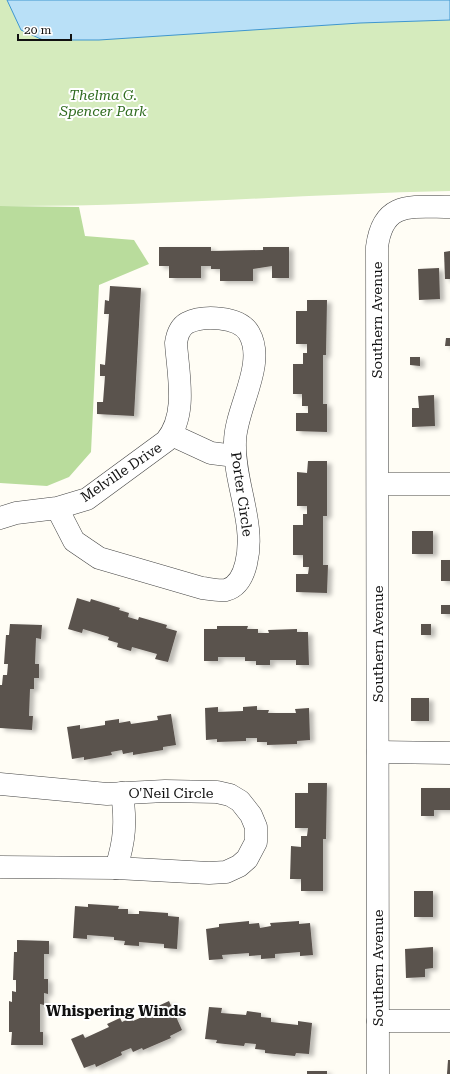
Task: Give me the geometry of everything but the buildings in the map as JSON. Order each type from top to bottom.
[{"type":"street","name":"Southern Avenue","points":[[378,1074],[377,247],[379,231],[387,217],[398,210],[450,207]]},
{"type":"street","name":"Porter Circle","points":[[57,508],[74,541],[98,558],[213,590],[226,590],[235,585],[242,576],[248,550],[248,529],[235,456],[235,431],[253,368],[253,346],[248,333],[240,324],[229,319],[206,319],[187,323]]},
{"type":"street","name":"Melville Drive","points":[[0,518],[16,513],[57,508],[87,499],[159,447],[172,435],[179,409],[176,343],[178,333],[187,323]]},
{"type":"street","points":[[172,435],[210,453],[235,456]]},
{"type":"street","points":[[378,484],[450,484]]},
{"type":"street","points":[[378,752],[450,753]]},
{"type":"street","name":"O'Neil Circle","points":[[0,784],[107,794],[166,791],[217,792],[240,801],[251,815],[256,827],[256,842],[247,859],[239,866],[226,872],[209,873],[116,868],[0,867]]},
{"type":"street","points":[[116,868],[123,845],[125,831],[122,793]]},
{"type":"street","points":[[378,1021],[450,1021]]},
{"type":"green space","name":"Thelma G. Spencer Park","points":[[0,0],[450,0],[450,191],[56,206],[0,206]]},
{"type":"green space","points":[[0,206],[79,207],[85,236],[134,240],[149,264],[99,285],[91,452],[69,477],[47,486],[0,483]]},
{"type":"water","points":[[7,0],[450,0],[450,20],[360,23],[99,40],[43,40],[21,30]]},
{"type":"district","name":"Whispering Winds","points":[[116,1011]]}]
